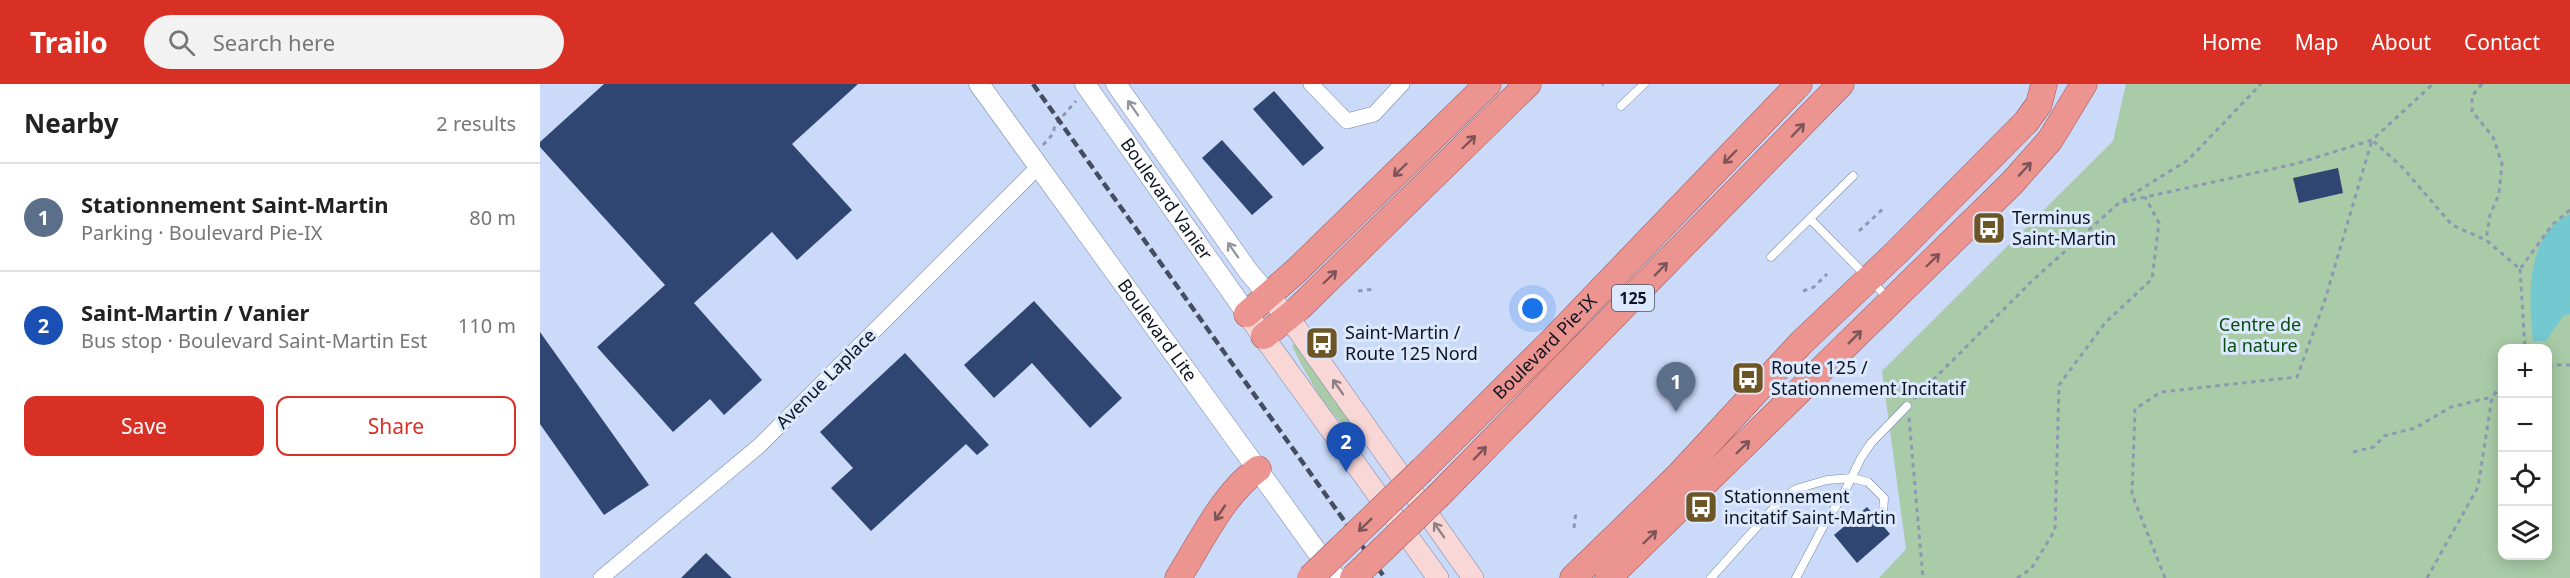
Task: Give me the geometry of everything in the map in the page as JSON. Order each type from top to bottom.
[{"type":"highway","points":[[1247,314],[1269,296],[1488,84]]},
{"type":"highway","points":[[1264,336],[1288,318],[1528,84]]},
{"type":"highway","name":"Boulevard Pie-IX","points":[[1310,578],[1550,344],[1799,84]]},
{"type":"highway","name":"Boulevard Pie-IX","points":[[1353,578],[1439,495],[1834,92],[1851,84]]},
{"type":"highway","points":[[1573,578],[1678,476],[1801,343],[1869,279],[2032,116],[2039,104],[2044,84]]},
{"type":"highway","points":[[1608,578],[2028,167],[2060,126],[2084,84]]},
{"type":"highway","points":[[1178,578],[1224,507],[1245,480],[1258,469]]},
{"type":"main road","points":[[1269,296],[1288,318],[1473,578]]},
{"type":"main road","points":[[1247,314],[1438,578]]},
{"type":"street","name":"Boulevard Lite","points":[[979,84],[1336,578]]},
{"type":"street","name":"Boulevard Vanier","points":[[1116,84],[1248,271],[1269,296]]},
{"type":"street","points":[[1311,84],[1347,121],[1374,114],[1402,84]]},
{"type":"street","name":"Boulevard Vanier","points":[[1085,89],[1247,314]]},
{"type":"street","name":"Avenue Laplace","points":[[601,578],[759,446],[1038,167]]},
{"type":"lane","points":[[1621,106],[1644,84]]},
{"type":"lane","points":[[1771,257],[1853,176]]},
{"type":"lane","points":[[1810,219],[1892,301]]},
{"type":"lane","points":[[1796,578],[1861,458],[1871,443],[1907,406]]},
{"type":"lane","points":[[1711,578],[1787,495],[1811,484],[1852,478],[1868,482],[1884,498],[1883,513]]},
{"type":"path","points":[[1923,578],[1907,406],[2032,281],[2120,202],[2188,160],[2261,84]]},
{"type":"path","points":[[2120,202],[2295,164],[2372,140],[2433,84]]},
{"type":"path","points":[[2482,84],[2472,96],[2472,111],[2493,137],[2502,164],[2499,194],[2490,214],[2486,240]]},
{"type":"path","points":[[1045,144],[1053,134],[1055,125],[1085,89]]},
{"type":"path","points":[[2372,140],[2402,167],[2452,225],[2486,240],[2520,269]]},
{"type":"path","points":[[2165,578],[2132,494],[2135,409],[2161,392],[2296,377],[2324,303],[2372,140]]},
{"type":"path","points":[[2017,578],[2031,569],[2055,530],[2059,385],[2105,324],[2152,279],[2159,223],[2145,197]]},
{"type":"path","points":[[1859,231],[1884,208]]},
{"type":"path","points":[[2525,344],[2520,269],[2552,225],[2570,210]]},
{"type":"path","points":[[1803,291],[1814,287],[1827,274]]},
{"type":"path","points":[[1358,291],[1375,289]]},
{"type":"path","points":[[2552,365],[2570,365]]},
{"type":"path","points":[[2427,578],[2478,488],[2492,397],[2498,390]]},
{"type":"path","points":[[2353,452],[2374,447],[2384,436],[2415,428],[2451,407],[2492,397]]},
{"type":"path","points":[[1574,528],[1576,511]]},
{"type":"green space","name":"Centre de la nature","points":[[2126,84],[2570,84],[2570,578],[1879,578],[1906,549],[1882,371],[2113,141]]},
{"type":"green space","points":[[1294,344],[1354,427],[1348,430],[1324,401],[1298,358],[1292,346]]},
{"type":"shaded area","points":[[2570,214],[2570,314],[2563,316],[2546,341],[2533,341],[2531,288],[2537,253],[2544,237],[2555,224]]},
{"type":"building","points":[[604,84],[858,84],[792,144],[852,210],[797,260],[772,232],[694,303],[762,380],[724,415],[710,399],[673,432],[597,347],[665,285],[540,147],[540,142]]},
{"type":"building","points":[[1274,91],[1324,148],[1303,166],[1253,109]]},
{"type":"building","points":[[1222,140],[1273,197],[1252,215],[1202,158]]},
{"type":"building","points":[[2338,168],[2343,193],[2299,203],[2293,178]]},
{"type":"building","points":[[1034,301],[1122,398],[1090,428],[1032,363],[994,398],[964,365]]},
{"type":"building","points":[[540,332],[649,485],[604,515],[540,424]]},
{"type":"building","points":[[905,353],[989,445],[977,455],[966,444],[871,531],[831,488],[853,468],[820,432]]},
{"type":"building","points":[[1867,507],[1890,534],[1857,563],[1834,535]]},
{"type":"building","points":[[706,553],[732,578],[681,578]]},
{"type":"railway","points":[[1033,84],[1385,578]]},
{"type":"place","name":"Terminus Saint-Martin","points":[[1989,228]]},
{"type":"place","name":"Saint-Martin / Route 125 Nord","points":[[1322,343]]},
{"type":"place","name":"Route 125 / Stationnement Incitatif","points":[[1748,378]]},
{"type":"place","name":"Stationnement Saint-Martin","points":[[1676,412]]},
{"type":"place","name":"Saint-Martin / Vanier","points":[[1346,472]]},
{"type":"place","name":"Stationnement incitatif Saint-Martin","points":[[1701,507]]}]
